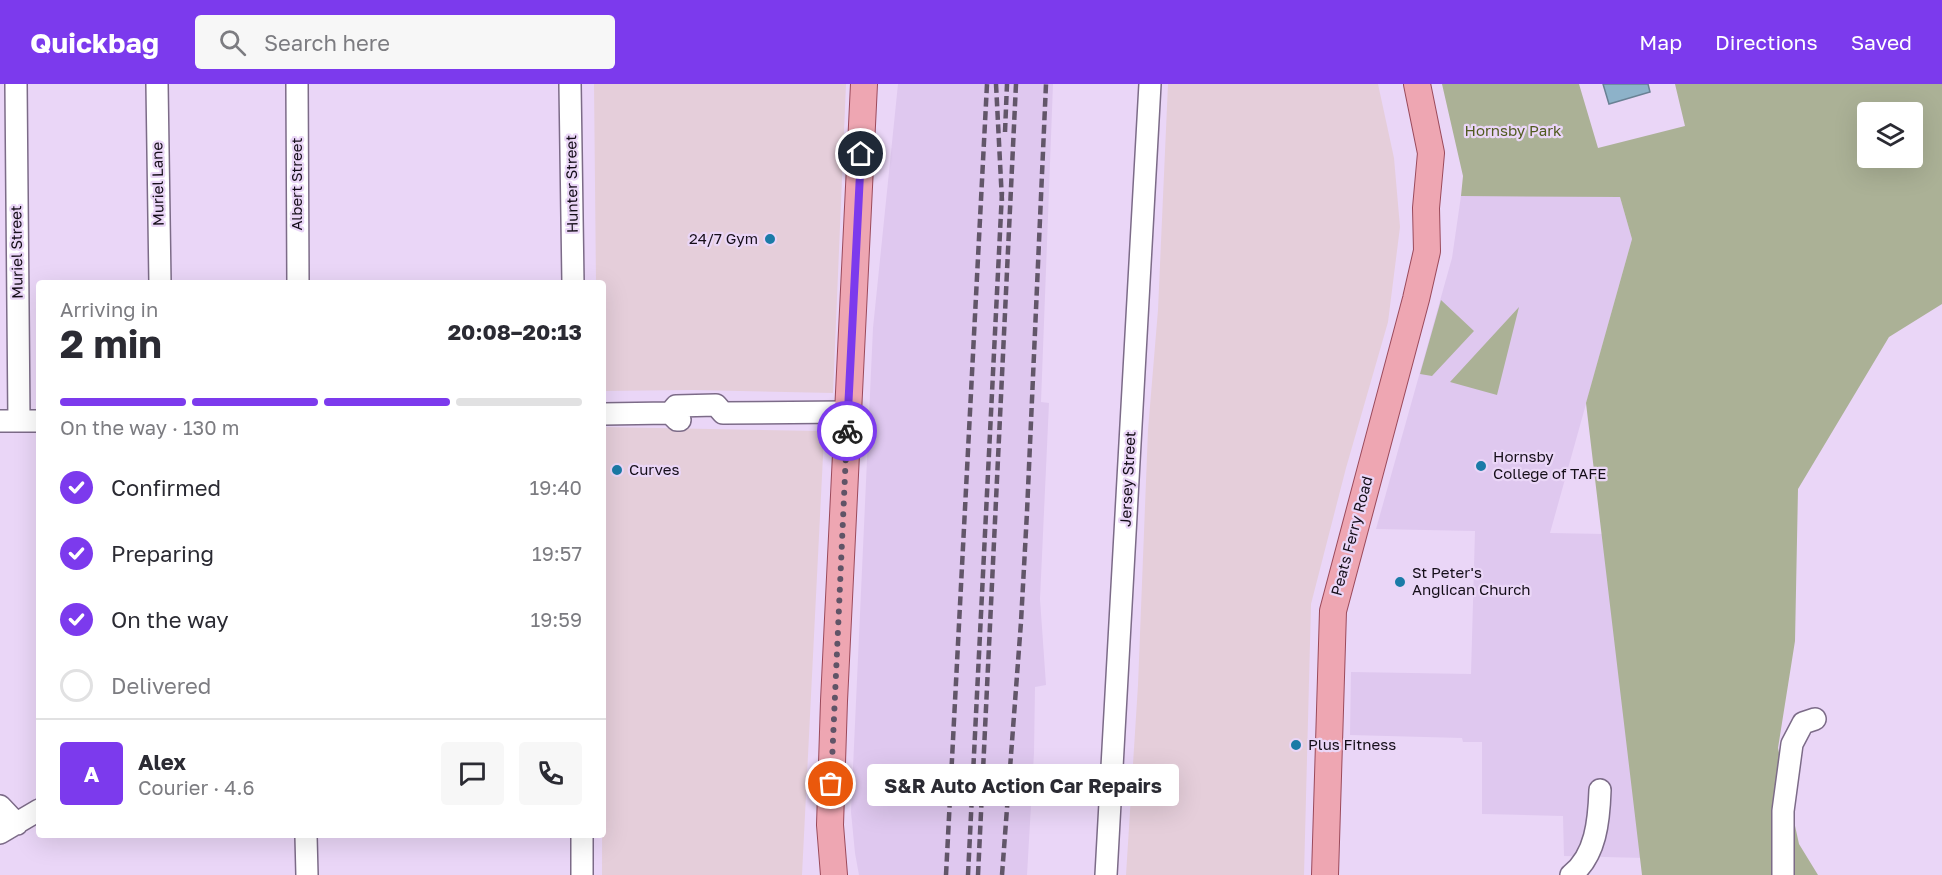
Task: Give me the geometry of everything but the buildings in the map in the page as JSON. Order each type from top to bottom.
[{"type":"main road","points":[[834,875],[830,825],[834,701],[864,84]]},
{"type":"main road","name":"Peats Ferry Road","points":[[1401,84],[1427,203]]},
{"type":"main road","name":"Peats Ferry Road","points":[[1326,875],[1333,611],[1427,251],[1427,203],[1431,147],[1417,84]]},
{"type":"street","name":"Muriel Street","points":[[16,84],[8,155],[19,421]]},
{"type":"street","name":"Muriel Lane","points":[[157,84],[160,280]]},
{"type":"street","name":"Albert Street","points":[[297,84],[298,280]]},
{"type":"street","name":"Hunter Street","points":[[570,84],[573,280]]},
{"type":"street","name":"Jersey Street","points":[[1106,875],[1150,84]]},
{"type":"street","points":[[606,414],[670,413],[677,420],[716,420],[723,413],[848,412]]},
{"type":"street","points":[[1783,875],[1783,811],[1792,744],[1803,723],[1815,719]]},
{"type":"street","points":[[1571,875],[1588,854],[1599,817],[1600,790]]},
{"type":"street","points":[[0,806],[8,829],[36,812]]},
{"type":"street","points":[[306,838],[307,875]]},
{"type":"street","points":[[582,838],[582,875]]},
{"type":"shaded area","points":[[594,84],[846,84],[833,393],[606,391],[606,280],[596,280]]},
{"type":"shaded area","points":[[898,84],[1053,84],[1041,402],[1049,403],[1040,599],[1046,685],[1035,687],[1034,753],[1027,875],[859,875],[855,853],[851,812],[873,328]]},
{"type":"shaded area","points":[[1168,84],[1378,84],[1394,158],[1400,227],[1388,322],[1346,468],[1311,604],[1304,875],[1126,875],[1138,685],[1148,430],[1158,310]]},
{"type":"shaded area","name":"Hornsby College of TAFE","points":[[1461,196],[1620,197],[1632,239],[1550,533],[1766,537],[1685,859],[1564,856],[1563,816],[1482,814],[1482,742],[1463,742],[1462,738],[1350,735],[1351,672],[1471,674],[1475,531],[1376,529],[1452,258]]},
{"type":"shaded area","points":[[606,427],[818,431],[824,436],[802,875],[602,875],[602,838],[606,838]]},
{"type":"green space","name":"Hornsby Park","points":[[1442,84],[1579,84],[1598,148],[1685,126],[1675,84],[1942,84],[1942,304],[1889,337],[1798,489],[1795,641],[1778,748],[1799,844],[1818,875],[1642,875],[1586,403],[1632,239],[1620,197],[1461,196],[1463,176]]},
{"type":"green space","points":[[1441,300],[1474,331],[1432,376],[1420,374]]},
{"type":"green space","points":[[1519,307],[1497,395],[1450,382]]},
{"type":"water","points":[[1603,84],[1648,84],[1650,92],[1609,104]]},
{"type":"railway","points":[[946,875],[987,84]]},
{"type":"railway","points":[[996,84],[1002,201]]},
{"type":"railway","points":[[1005,132],[1007,84]]},
{"type":"railway","points":[[978,875],[1016,84]]},
{"type":"railway","points":[[1002,875],[1021,622],[1046,84]]},
{"type":"railway","points":[[968,875],[1002,192]]},
{"type":"way so far","points":[[831,784],[847,431]]},
{"type":"place","name":"24/7 Gym","points":[[770,239]]},
{"type":"place","name":"Hornsby College of TAFE","points":[[1481,466]]},
{"type":"place","name":"Curves","points":[[617,470]]},
{"type":"place","name":"St Peter's Anglican Church","points":[[1400,582]]},
{"type":"place","name":"Plus Fitness","points":[[1296,745]]},
{"type":"place","name":"S&R Auto Action Car Repairs","points":[[831,784]]},
{"type":"route","points":[[847,431],[861,154]]}]
